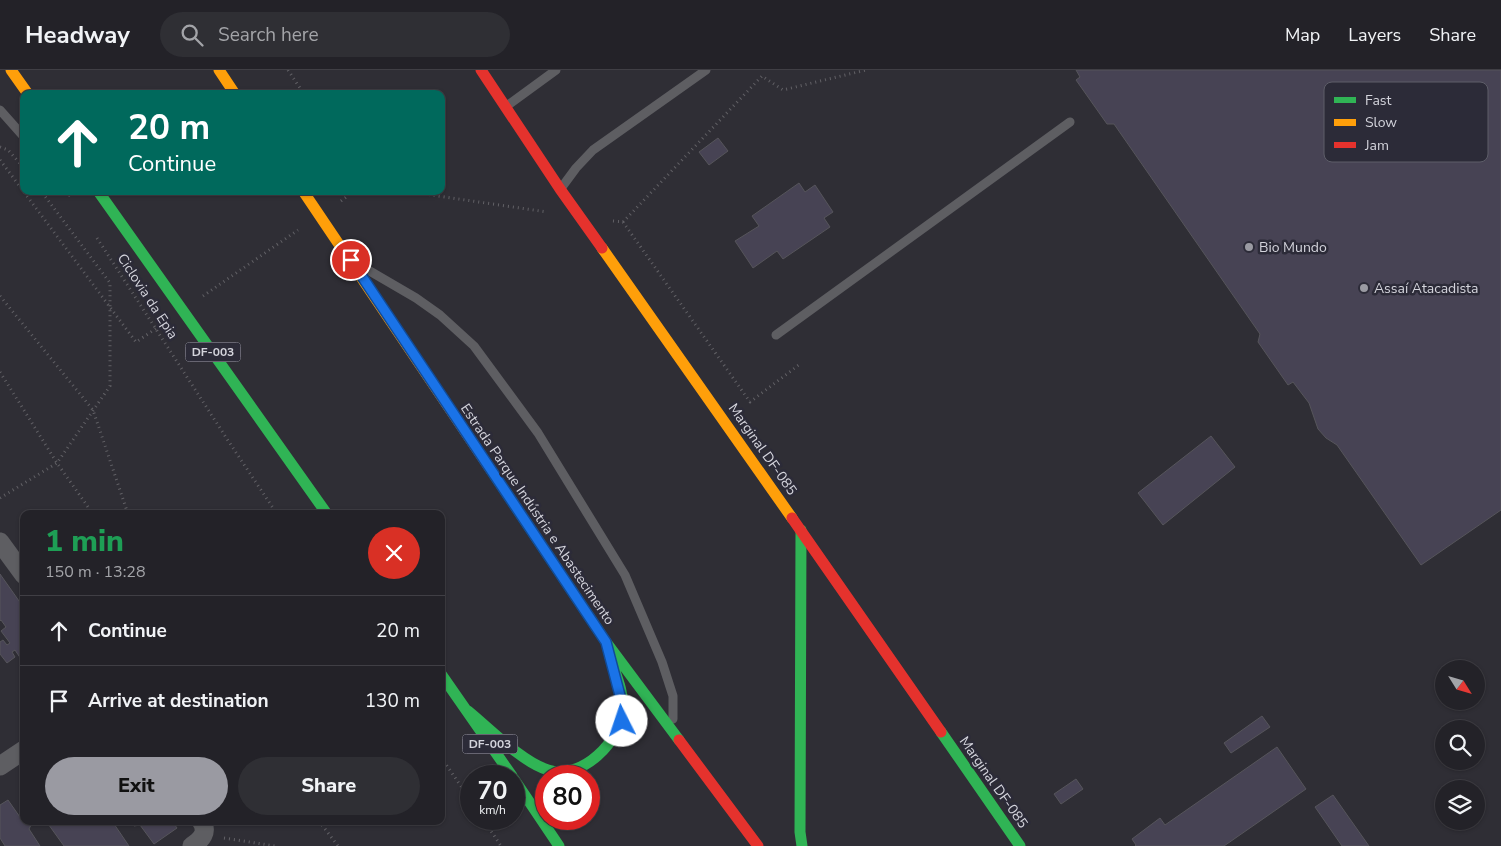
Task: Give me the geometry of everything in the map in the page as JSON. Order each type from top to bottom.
[{"type":"main road","points":[[11,70],[25,90]]},
{"type":"main road","points":[[218,70],[232,90]]},
{"type":"main road","name":"Marginal DF-085","points":[[481,70],[560,189],[801,530],[1020,846]]},
{"type":"main road","name":"DF-003","points":[[101,195],[325,510]]},
{"type":"main road","name":"Estrada Parque Indústria e Abastecimento","points":[[306,195],[606,642],[758,846]]},
{"type":"main road","points":[[801,530],[800,832],[802,846]]},
{"type":"main road","points":[[468,711],[535,764],[550,771],[568,772],[585,765],[610,744],[622,721],[623,707],[606,642]]},
{"type":"main road","name":"DF-003","points":[[445,679],[504,765]]},
{"type":"main road","name":"DF-003","points":[[525,796],[559,846]]},
{"type":"street","points":[[0,542],[20,570]]},
{"type":"street","points":[[2,759],[20,752]]},
{"type":"lane","points":[[505,106],[556,70]]},
{"type":"lane","points":[[560,189],[593,150],[706,70]]},
{"type":"lane","points":[[0,110],[20,132]]},
{"type":"lane","points":[[776,335],[1070,122]]},
{"type":"lane","points":[[351,260],[416,298],[440,315],[474,346],[538,433],[626,575],[662,662],[673,696],[673,732]]},
{"type":"path","points":[[288,70],[301,90]]},
{"type":"path","points":[[623,222],[762,76],[783,90],[866,70]]},
{"type":"path","points":[[0,148],[8,150],[20,164]]},
{"type":"path","points":[[0,160],[20,187]]},
{"type":"path","points":[[26,195],[136,342],[168,320]]},
{"type":"path","points":[[0,498],[57,463],[110,386],[110,283],[44,195]]},
{"type":"path","points":[[69,195],[72,200]]},
{"type":"path","points":[[338,202],[348,195]]},
{"type":"path","points":[[430,195],[554,214]]},
{"type":"path","points":[[604,220],[623,222],[750,402],[800,364]]},
{"type":"path","points":[[200,298],[306,225]]},
{"type":"path","name":"Ciclovia da Epia","points":[[94,233],[274,510]]},
{"type":"path","points":[[0,296],[93,410],[127,510]]},
{"type":"path","points":[[0,372],[57,463],[90,510]]},
{"type":"path","points":[[445,763],[460,785]]},
{"type":"path","points":[[321,825],[338,846]]},
{"type":"path","points":[[490,830],[501,846]]},
{"type":"path","points":[[199,834],[275,846]]},
{"type":"building","name":"Assaí Atacadista","points":[[1076,70],[1501,70],[1501,510],[1421,565],[1337,445],[1326,438],[1318,429],[1309,403],[1293,382],[1288,385],[1258,342],[1260,334],[1114,124],[1107,124],[1076,80],[1080,77]]},
{"type":"building","points":[[718,138],[728,151],[709,165],[699,152]]},
{"type":"building","points":[[799,183],[805,192],[815,185],[833,212],[824,218],[830,227],[783,259],[777,251],[753,268],[735,241],[759,226],[752,216]]},
{"type":"building","points":[[1211,436],[1235,467],[1163,525],[1138,493]]},
{"type":"building","points":[[0,574],[20,602],[20,658],[15,650],[12,652],[15,657],[7,663],[0,654],[0,642],[3,640],[7,645],[10,643],[1,631],[6,627],[0,621]]},
{"type":"building","points":[[1262,716],[1270,727],[1231,753],[1224,743]]},
{"type":"building","points":[[1277,747],[1306,789],[1224,846],[1135,846],[1132,839],[1160,818],[1165,825]]},
{"type":"building","points":[[1076,779],[1083,789],[1061,804],[1054,794]]},
{"type":"building","points":[[1333,795],[1369,846],[1342,846],[1315,807]]},
{"type":"building","points":[[8,800],[20,817],[20,825],[31,825],[29,829],[40,846],[5,846],[0,838],[0,805]]},
{"type":"building","points":[[49,825],[115,825],[129,846],[64,846]]},
{"type":"building","points":[[140,825],[175,825],[177,828],[154,844]]},
{"type":"traffic: fast","points":[[101,195],[324,510]]},
{"type":"traffic: fast","points":[[491,470],[606,642],[679,740]]},
{"type":"traffic: fast","points":[[801,530],[800,832],[802,846]]},
{"type":"traffic: fast","points":[[468,711],[517,753],[538,766],[561,772],[574,770],[598,756],[615,734],[621,721],[623,709],[622,696],[610,657]]},
{"type":"traffic: fast","points":[[445,680],[504,765]]},
{"type":"traffic: fast","points":[[941,732],[1020,846]]},
{"type":"traffic: fast","points":[[525,795],[559,846]]},
{"type":"traffic: slow","points":[[11,70],[25,90]]},
{"type":"traffic: slow","points":[[219,70],[232,90]]},
{"type":"traffic: slow","points":[[306,195],[491,470]]},
{"type":"traffic: slow","points":[[602,248],[792,518]]},
{"type":"traffic: jam","points":[[481,70],[560,189],[602,248]]},
{"type":"traffic: jam","points":[[792,518],[941,732]]},
{"type":"traffic: jam","points":[[679,740],[758,846]]},
{"type":"place","name":"Bio Mundo","points":[[1249,247]]},
{"type":"place","name":"Assaí Atacadista","points":[[1364,288]]},
{"type":"route","points":[[351,260],[606,642],[623,707],[622,721]]}]
